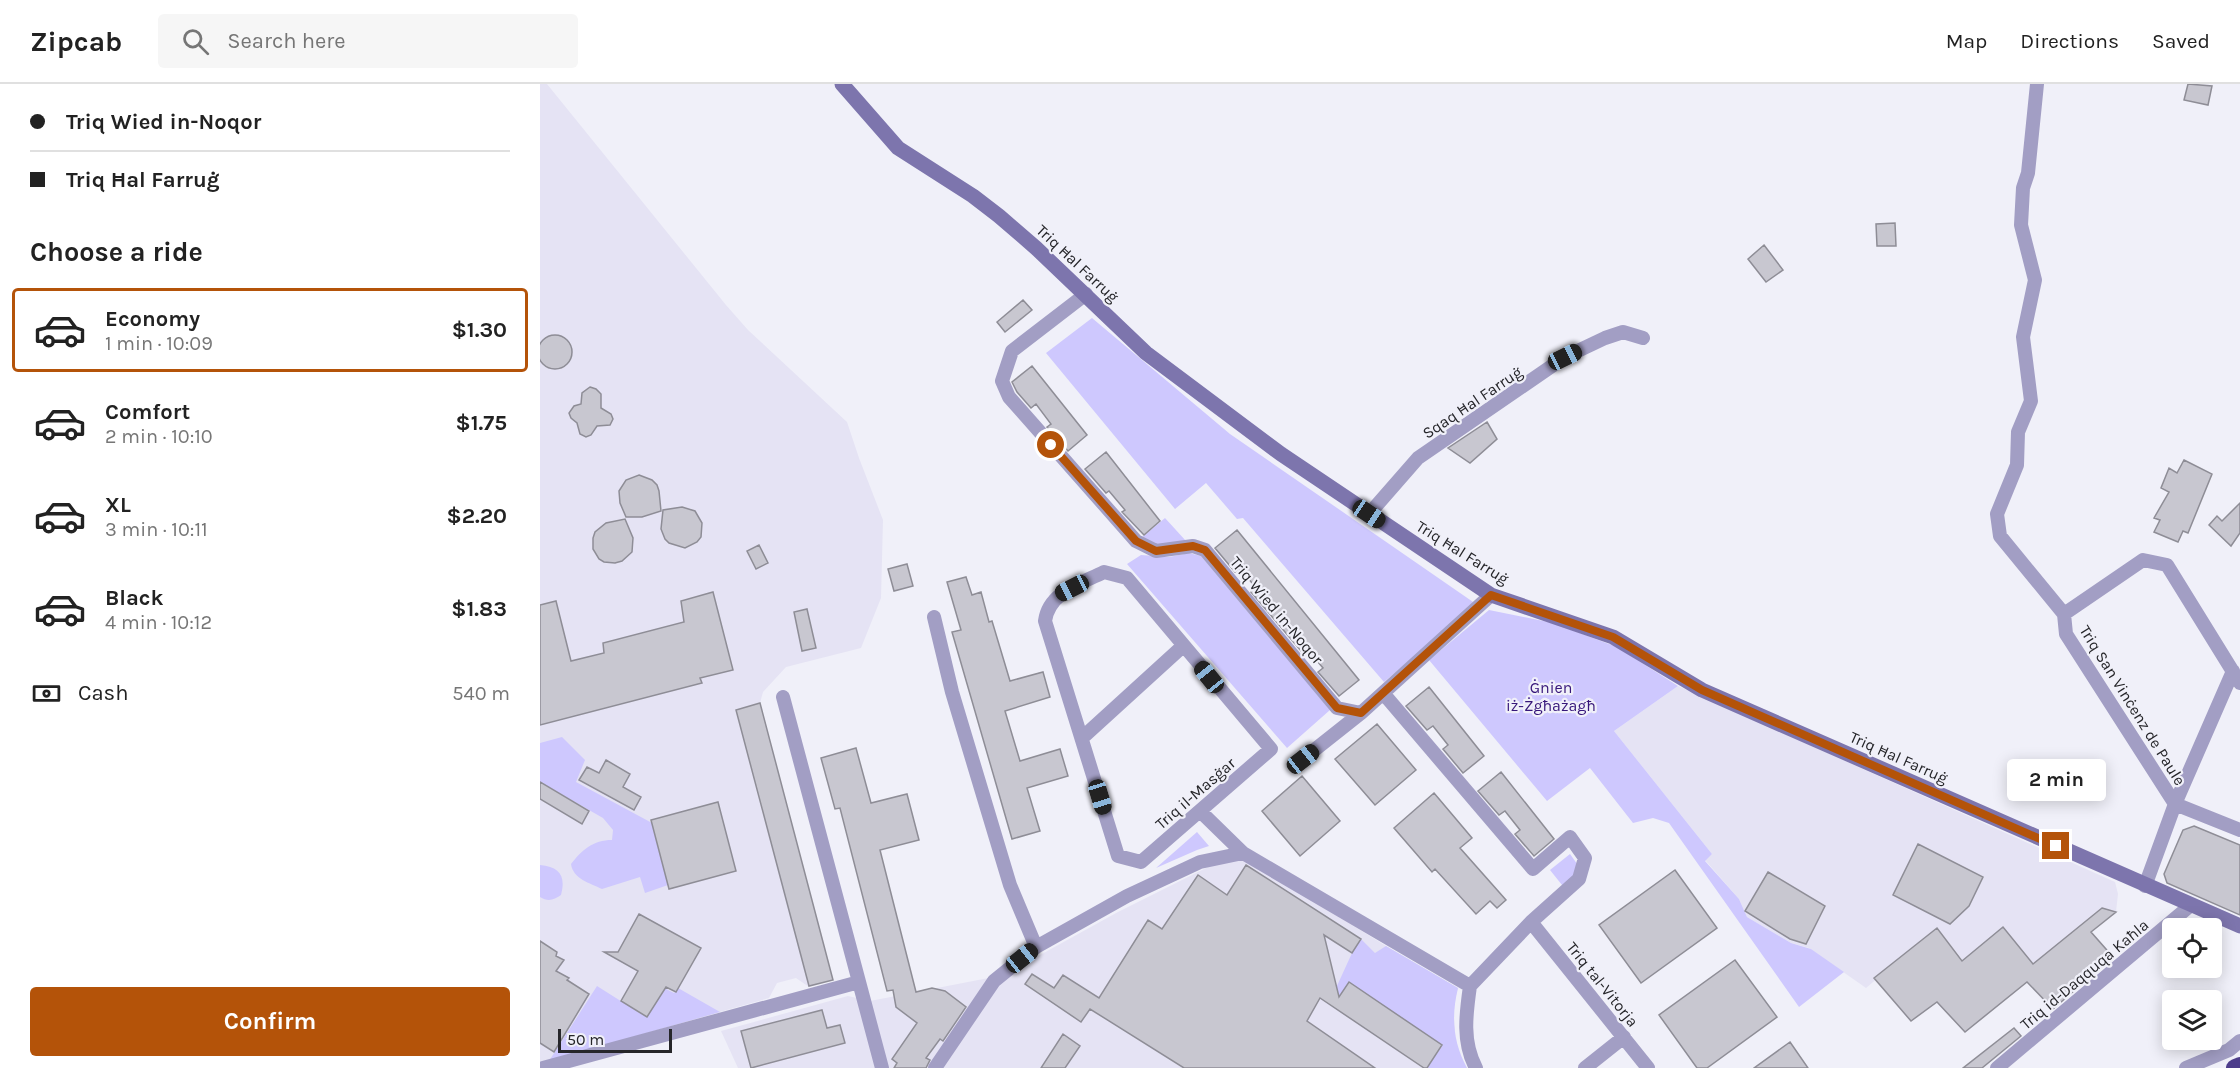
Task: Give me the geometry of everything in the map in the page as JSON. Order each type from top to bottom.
[{"type":"highway","points":[[2235,1068],[2240,1066]]},
{"type":"main road","name":"Triq Ħal Farruġ","points":[[842,84],[898,148],[973,196],[999,216],[1086,294],[1146,353],[1271,447],[1491,595],[1613,637],[1702,690],[2236,925]]},
{"type":"street","name":"Triq San Vinċenz de Paule","points":[[2037,84],[2028,173],[2023,188],[2021,225],[2035,280],[2023,337],[2031,401],[2018,432],[2017,465],[1997,514],[2000,536],[2064,614],[2066,634],[2175,804],[2240,830]]},
{"type":"street","name":"Triq Wied in-Noqor","points":[[1086,294],[1012,351],[1002,381],[1009,397],[1136,541],[1156,551],[1193,546],[1205,550],[1337,708],[1361,713]]},
{"type":"street","name":"Sqaq Ħal Farruġ","points":[[1369,514],[1418,458],[1565,357],[1623,332],[1643,338]]},
{"type":"street","points":[[2064,614],[2143,560],[2167,565],[2236,677],[2175,804],[2145,886]]},
{"type":"street","points":[[1104,572],[1127,578],[1183,646],[1082,738],[1045,621],[1047,609],[1056,596],[1104,572]]},
{"type":"street","points":[[1303,759],[1361,713],[1491,595]]},
{"type":"street","points":[[934,617],[952,692],[1010,885],[1036,947]]},
{"type":"street","name":"Triq il-Masġar","points":[[1082,738],[1118,855],[1141,862],[1201,812],[1270,749],[1183,646]]},
{"type":"street","points":[[1383,693],[1533,869],[1570,837],[1585,858],[1579,879],[1531,922],[1470,986],[1464,1022],[1471,1060],[1476,1068]]},
{"type":"street","points":[[783,697],[882,1068]]},
{"type":"street","points":[[1201,812],[1243,853],[1470,986]]},
{"type":"street","points":[[935,1068],[994,981],[1036,947],[1127,896],[1200,862],[1243,853]]},
{"type":"street","name":"Triq id-Daqquqa Kaħla","points":[[1998,1068],[2191,905]]},
{"type":"street","name":"Triq tal-Vitorja","points":[[1531,922],[1648,1068]]},
{"type":"street","points":[[2236,925],[2240,934]]},
{"type":"street","points":[[543,1068],[859,982]]},
{"type":"street","points":[[1585,1068],[1624,1037]]},
{"type":"street","points":[[2187,1068],[2229,1050],[2240,1041]]},
{"type":"shaded area","points":[[540,84],[547,84],[748,330],[847,422],[883,520],[881,598],[861,648],[786,667],[763,692],[760,703],[833,980],[809,987],[796,978],[777,983],[769,998],[540,1063]]},
{"type":"shaded area","points":[[1678,686],[2115,882],[2118,894],[2116,912],[1998,1004],[1937,928],[1866,988],[1809,948],[1791,943],[1747,917],[1739,899],[1705,860],[1712,854],[1614,731]]},
{"type":"shaded area","points":[[1236,853],[1458,988],[1453,1007],[1455,1031],[1427,1068],[738,1068],[721,1031],[848,996],[870,1001],[1004,975],[1118,912]]},
{"type":"green space","points":[[1092,318],[1230,434],[1476,604],[1384,682],[1243,518],[1237,519],[1206,483],[1175,509],[1046,353]]},
{"type":"green space","points":[[1165,518],[1186,541],[1164,547],[1140,539]]},
{"type":"green space","points":[[1189,553],[1201,556],[1330,710],[1287,748],[1127,564],[1141,555],[1169,557]]},
{"type":"green space","name":"Ġnien iż-Żgħażagħ","points":[[1489,610],[1553,623],[1617,647],[1678,686],[1614,731],[1712,854],[1705,861],[1739,899],[1747,917],[1791,943],[1811,949],[1844,972],[1799,1007],[1669,823],[1653,818],[1633,823],[1590,768],[1547,801],[1429,660]]},
{"type":"green space","points":[[562,737],[585,760],[576,782],[652,823],[668,885],[645,893],[640,877],[602,889],[583,880],[572,869],[571,864],[584,850],[599,842],[612,840],[613,830],[603,818],[540,782],[540,743]]},
{"type":"green space","points":[[1197,832],[1209,846],[1156,868]]},
{"type":"green space","points":[[1570,854],[1580,868],[1566,890],[1550,870]]},
{"type":"green space","points":[[540,865],[557,870],[562,878],[561,895],[556,898],[548,900],[540,897]]},
{"type":"green space","points":[[1361,939],[1375,953],[1386,946],[1458,988],[1454,1009],[1456,1039],[1467,1068],[1427,1068],[1442,1046],[1406,1024],[1331,999]]},
{"type":"green space","points":[[597,986],[646,1017],[664,988],[674,993],[678,988],[720,1012],[549,1061]]},
{"type":"building","points":[[2188,84],[2212,86],[2208,105],[2184,100]]},
{"type":"building","points":[[1895,223],[1896,246],[1877,246],[1876,224]]},
{"type":"building","points":[[1764,245],[1783,270],[1766,282],[1748,259]]},
{"type":"building","points":[[1023,300],[1032,310],[1005,332],[997,322]]},
{"type":"building","points":[[548,336],[562,336],[571,345],[571,359],[562,368],[548,368],[540,360],[540,344]]},
{"type":"building","points":[[1032,366],[1087,435],[1068,451],[1047,427],[1051,424],[1036,404],[1031,408],[1017,392],[1012,382]]},
{"type":"building","points":[[590,387],[601,394],[601,408],[611,414],[613,419],[610,425],[597,426],[591,435],[586,437],[580,434],[577,423],[569,413],[574,406],[581,404],[582,393]]},
{"type":"building","points":[[1487,422],[1497,439],[1470,463],[1448,448]]},
{"type":"building","points":[[1106,452],[1160,521],[1144,535],[1122,512],[1125,510],[1109,491],[1106,493],[1085,469]]},
{"type":"building","points":[[2184,460],[2212,474],[2188,533],[2183,531],[2178,542],[2154,532],[2160,520],[2154,518],[2169,492],[2161,488],[2169,468],[2177,473]]},
{"type":"building","points":[[639,475],[652,480],[657,485],[661,511],[642,517],[626,517],[620,503],[619,491],[626,480]]},
{"type":"building","points":[[2240,503],[2240,533],[2231,546],[2209,525],[2217,516],[2222,521]]},
{"type":"building","points":[[682,507],[695,511],[702,523],[701,537],[697,542],[685,548],[669,543],[661,529],[663,510]]},
{"type":"building","points":[[625,519],[633,538],[632,552],[622,561],[604,562],[599,559],[593,549],[595,532],[606,523]]},
{"type":"building","points":[[1237,530],[1359,680],[1339,696],[1318,672],[1323,668],[1307,649],[1302,652],[1251,592],[1256,588],[1240,568],[1235,572],[1215,548]]},
{"type":"building","points":[[759,545],[768,563],[756,569],[747,551]]},
{"type":"building","points":[[907,564],[913,586],[894,591],[888,569]]},
{"type":"building","points":[[966,577],[972,595],[981,592],[1010,681],[1043,672],[1050,697],[1005,711],[1020,761],[1060,749],[1068,776],[1027,788],[1040,831],[1012,839],[952,632],[961,630],[947,582]]},
{"type":"building","points":[[713,592],[733,670],[700,678],[702,683],[540,725],[540,605],[556,601],[571,661],[604,653],[603,643],[684,622],[681,601]]},
{"type":"building","points":[[807,609],[816,648],[802,651],[794,612]]},
{"type":"building","points":[[1429,687],[1484,756],[1463,773],[1443,749],[1448,745],[1433,726],[1427,730],[1406,706]]},
{"type":"building","points":[[760,703],[833,980],[809,986],[736,710]]},
{"type":"building","points":[[1377,724],[1416,770],[1375,805],[1335,759]]},
{"type":"building","points":[[856,748],[871,803],[907,794],[919,840],[880,850],[916,992],[932,988],[945,991],[966,1007],[943,1041],[940,1039],[926,1058],[930,1060],[926,1068],[894,1068],[897,1063],[892,1059],[917,1023],[896,1007],[893,990],[887,991],[840,808],[835,809],[821,758]]},
{"type":"building","points":[[606,760],[630,774],[623,787],[641,797],[634,810],[579,780],[587,767],[599,773]]},
{"type":"building","points":[[1501,772],[1554,839],[1534,856],[1515,834],[1520,830],[1505,811],[1499,815],[1478,791]]},
{"type":"building","points":[[1302,776],[1340,821],[1300,856],[1262,811]]},
{"type":"building","points":[[540,782],[589,811],[582,824],[540,799]]},
{"type":"building","points":[[1434,793],[1472,838],[1460,848],[1506,900],[1497,908],[1490,901],[1476,914],[1435,869],[1432,872],[1394,828]]},
{"type":"building","points":[[718,802],[736,871],[669,889],[651,820]]},
{"type":"building","points":[[2194,826],[2240,845],[2240,915],[2167,883],[2164,874],[2183,830]]},
{"type":"building","points":[[1918,844],[1983,877],[1969,906],[1950,924],[1893,895]]},
{"type":"building","points":[[1246,865],[1361,939],[1352,953],[1324,935],[1339,997],[1349,982],[1442,1045],[1427,1068],[1320,998],[1307,1021],[1375,1068],[1184,1068],[1090,1009],[1081,1022],[1025,984],[1032,974],[1054,988],[1063,975],[1099,998],[1148,920],[1162,929],[1198,875],[1227,895]]},
{"type":"building","points":[[1675,870],[1717,928],[1641,983],[1599,925]]},
{"type":"building","points":[[1768,872],[1825,906],[1806,944],[1790,939],[1745,911]]},
{"type":"building","points":[[2102,908],[2116,912],[2091,932],[2113,957],[2053,1009],[2027,982],[1965,1032],[1937,1002],[1911,1021],[1874,978],[1937,928],[1962,961],[2003,927],[2033,964]]},
{"type":"building","points":[[639,914],[701,948],[676,992],[666,987],[647,1017],[621,1001],[638,971],[604,952],[618,952]]},
{"type":"building","points":[[540,941],[557,952],[556,956],[564,960],[556,971],[589,994],[554,1052],[540,1043]]},
{"type":"building","points":[[1735,960],[1777,1017],[1707,1068],[1697,1068],[1659,1015]]},
{"type":"building","points":[[822,1010],[827,1028],[840,1025],[845,1043],[751,1068],[741,1031]]},
{"type":"building","points":[[2014,1028],[2021,1036],[1982,1068],[1963,1068]]},
{"type":"building","points":[[1063,1034],[1080,1046],[1065,1068],[1041,1068]]},
{"type":"building","points":[[1790,1042],[1808,1068],[1754,1068]]},
{"type":"route","points":[[1051,445],[1136,541],[1156,551],[1193,546],[1205,550],[1337,708],[1361,713],[1491,595],[1613,637],[1702,690],[2056,846]]}]
